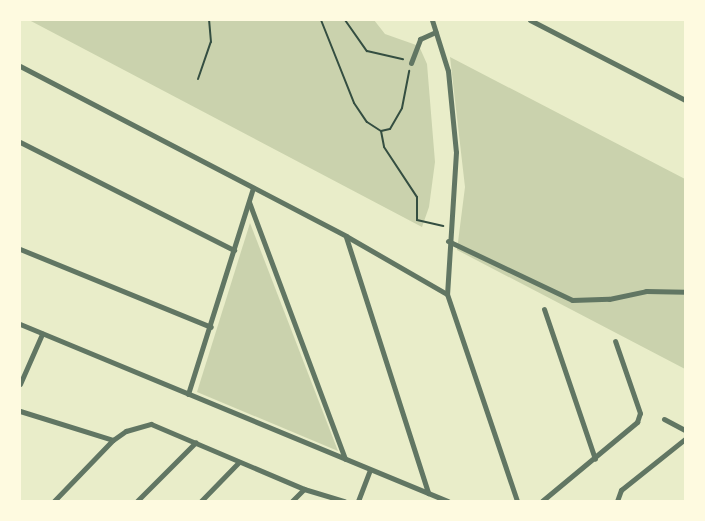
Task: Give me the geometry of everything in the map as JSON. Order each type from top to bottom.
[{"type":"street","points":[[432,20],[448,71],[456,152],[448,241],[447,294],[517,501]]},
{"type":"street","points":[[530,20],[685,100]]},
{"type":"street","points":[[412,61],[420,39],[436,32]]},
{"type":"street","points":[[20,66],[346,236],[447,294]]},
{"type":"street","points":[[20,142],[234,250]]},
{"type":"street","points":[[188,394],[211,327],[253,188]]},
{"type":"street","points":[[248,202],[345,458]]},
{"type":"street","points":[[346,236],[428,493]]},
{"type":"street","points":[[448,241],[572,300],[609,300],[646,291],[685,292]]},
{"type":"street","points":[[20,249],[211,327]]},
{"type":"street","points":[[544,308],[595,459]]},
{"type":"street","points":[[20,324],[448,501]]},
{"type":"street","points":[[20,384],[42,334]]},
{"type":"street","points":[[542,501],[630,430],[640,413],[615,341]]},
{"type":"street","points":[[21,413],[113,440]]},
{"type":"street","points":[[664,419],[685,430]]},
{"type":"street","points":[[54,501],[113,440],[126,431],[151,424],[304,490],[344,501]]},
{"type":"street","points":[[618,501],[621,490],[685,439]]},
{"type":"street","points":[[137,501],[196,442]]},
{"type":"street","points":[[201,501],[239,462]]},
{"type":"street","points":[[358,501],[370,470]]},
{"type":"street","points":[[292,501],[304,490]]},
{"type":"path","points":[[198,79],[211,42],[209,20]]},
{"type":"path","points":[[321,20],[354,103],[368,122],[381,132],[384,147],[417,197],[417,220],[450,227]]},
{"type":"path","points":[[345,20],[367,51],[412,61],[402,108],[390,129],[381,132]]},
{"type":"green space","points":[[29,20],[374,20],[385,34],[419,46],[427,64],[435,162],[429,207],[422,227]]},
{"type":"green space","points":[[450,57],[685,179],[685,369],[457,250],[465,187]]},
{"type":"green space","points":[[250,223],[338,451],[197,392]]}]
